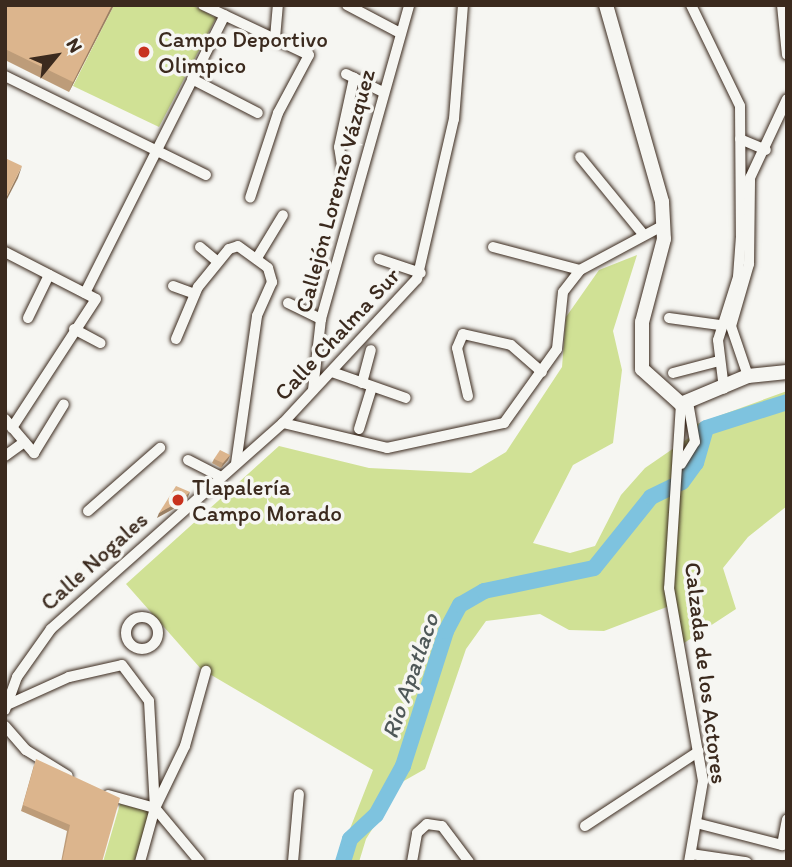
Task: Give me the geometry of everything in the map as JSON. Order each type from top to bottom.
[{"type":"main road","points":[[606,5],[655,163],[664,225],[638,353],[651,383],[684,404],[724,389],[748,376],[787,372]]},
{"type":"street","points":[[203,5],[309,55],[278,113],[250,198]]},
{"type":"street","points":[[275,38],[278,5]]},
{"type":"street","points":[[347,5],[400,33]]},
{"type":"street","name":"Callejón Lorenzo Vázquez","points":[[313,390],[321,318],[409,5]]},
{"type":"street","name":"Calle Chalma Sur","points":[[236,463],[283,423],[421,273],[454,119],[463,5]]},
{"type":"street","points":[[691,5],[734,88],[740,139],[740,265],[720,325],[718,349],[724,389]]},
{"type":"street","points":[[782,5],[787,55]]},
{"type":"street","points":[[85,293],[225,15]]},
{"type":"street","points":[[5,76],[205,175]]},
{"type":"street","points":[[343,172],[339,147],[350,76],[383,92]]},
{"type":"street","points":[[192,79],[258,113]]},
{"type":"street","points":[[748,376],[736,348],[732,316],[749,264],[750,178],[766,150],[787,99]]},
{"type":"street","points":[[740,139],[766,150]]},
{"type":"street","points":[[580,157],[643,234]]},
{"type":"street","points":[[257,258],[283,215]]},
{"type":"street","points":[[283,423],[387,448],[504,423],[557,349],[563,292],[580,270],[664,225]]},
{"type":"street","points":[[176,339],[197,290],[218,262],[238,246],[257,258],[272,282],[257,316],[236,463]]},
{"type":"street","points":[[200,247],[218,262]]},
{"type":"street","points":[[493,247],[580,270]]},
{"type":"street","points":[[5,252],[96,299],[9,424],[34,453],[64,404]]},
{"type":"street","points":[[379,258],[421,273]]},
{"type":"street","points":[[28,318],[50,275]]},
{"type":"street","points":[[173,286],[197,290]]},
{"type":"street","points":[[288,303],[321,318]]},
{"type":"street","points":[[669,318],[720,325]]},
{"type":"street","points":[[74,329],[100,343]]},
{"type":"street","points":[[468,396],[457,348],[463,334],[511,345],[542,372]]},
{"type":"street","points":[[718,349],[736,348]]},
{"type":"street","points":[[359,429],[371,350]]},
{"type":"street","points":[[673,373],[719,361]]},
{"type":"street","points":[[332,372],[406,398]]},
{"type":"street","name":"Calzada de los Actores","points":[[684,404],[695,442],[681,464],[672,488],[669,588],[699,751],[700,824],[690,858]]},
{"type":"street","points":[[5,457],[24,442]]},
{"type":"street","points":[[88,511],[160,448]]},
{"type":"street","points":[[188,460],[220,477]]},
{"type":"street","name":"Calle Nogales","points":[[6,707],[45,636],[236,463]]},
{"type":"street","points":[[6,707],[69,677],[122,665],[133,645]]},
{"type":"street","points":[[122,665],[149,701],[155,808]]},
{"type":"street","points":[[140,862],[155,808],[185,746],[205,671]]},
{"type":"street","points":[[5,726],[26,750],[85,785]]},
{"type":"street","points":[[585,826],[699,751]]},
{"type":"street","points":[[97,790],[155,808],[200,862]]},
{"type":"street","points":[[293,862],[299,794]]},
{"type":"street","points":[[700,824],[782,845],[787,819]]},
{"type":"street","points":[[412,862],[416,833],[427,824],[442,826],[469,862]]},
{"type":"street","points":[[690,858],[746,862]]},
{"type":"green space","name":"Campo Deportivo Olimpico","points":[[114,5],[192,5],[216,18],[159,127],[73,86]]},
{"type":"green space","points":[[637,255],[613,331],[622,370],[613,443],[573,465],[533,543],[570,553],[595,546],[621,495],[645,468],[690,437],[691,426],[787,391],[787,506],[748,537],[723,568],[736,609],[681,645],[672,605],[604,631],[569,630],[540,614],[486,621],[466,649],[425,769],[402,782],[366,839],[359,862],[337,862],[373,770],[201,669],[126,584],[279,446],[369,468],[471,473],[506,452],[562,367],[566,317],[599,270]]},
{"type":"green space","points":[[120,804],[151,812],[134,862],[103,862]]},
{"type":"building","points":[[5,5],[112,5],[73,82],[5,49]]},
{"type":"building","points":[[5,158],[22,166],[5,200]]},
{"type":"building","points":[[220,450],[230,455],[223,463],[214,459]]},
{"type":"building","points":[[176,486],[190,492],[179,502],[159,513]]},
{"type":"building","points":[[36,759],[120,798],[102,862],[62,862],[70,825],[23,805]]},
{"type":"waterway","name":"Rio Apatlaco","points":[[343,862],[350,839],[376,815],[403,766],[446,631],[460,605],[484,591],[594,568],[651,497],[682,482],[696,463],[706,428],[787,402]]},
{"type":"place","name":"Campo Deportivo Olimpico","points":[[144,52]]},
{"type":"place","name":"Tlapalería Campo Morado","points":[[178,500]]}]
